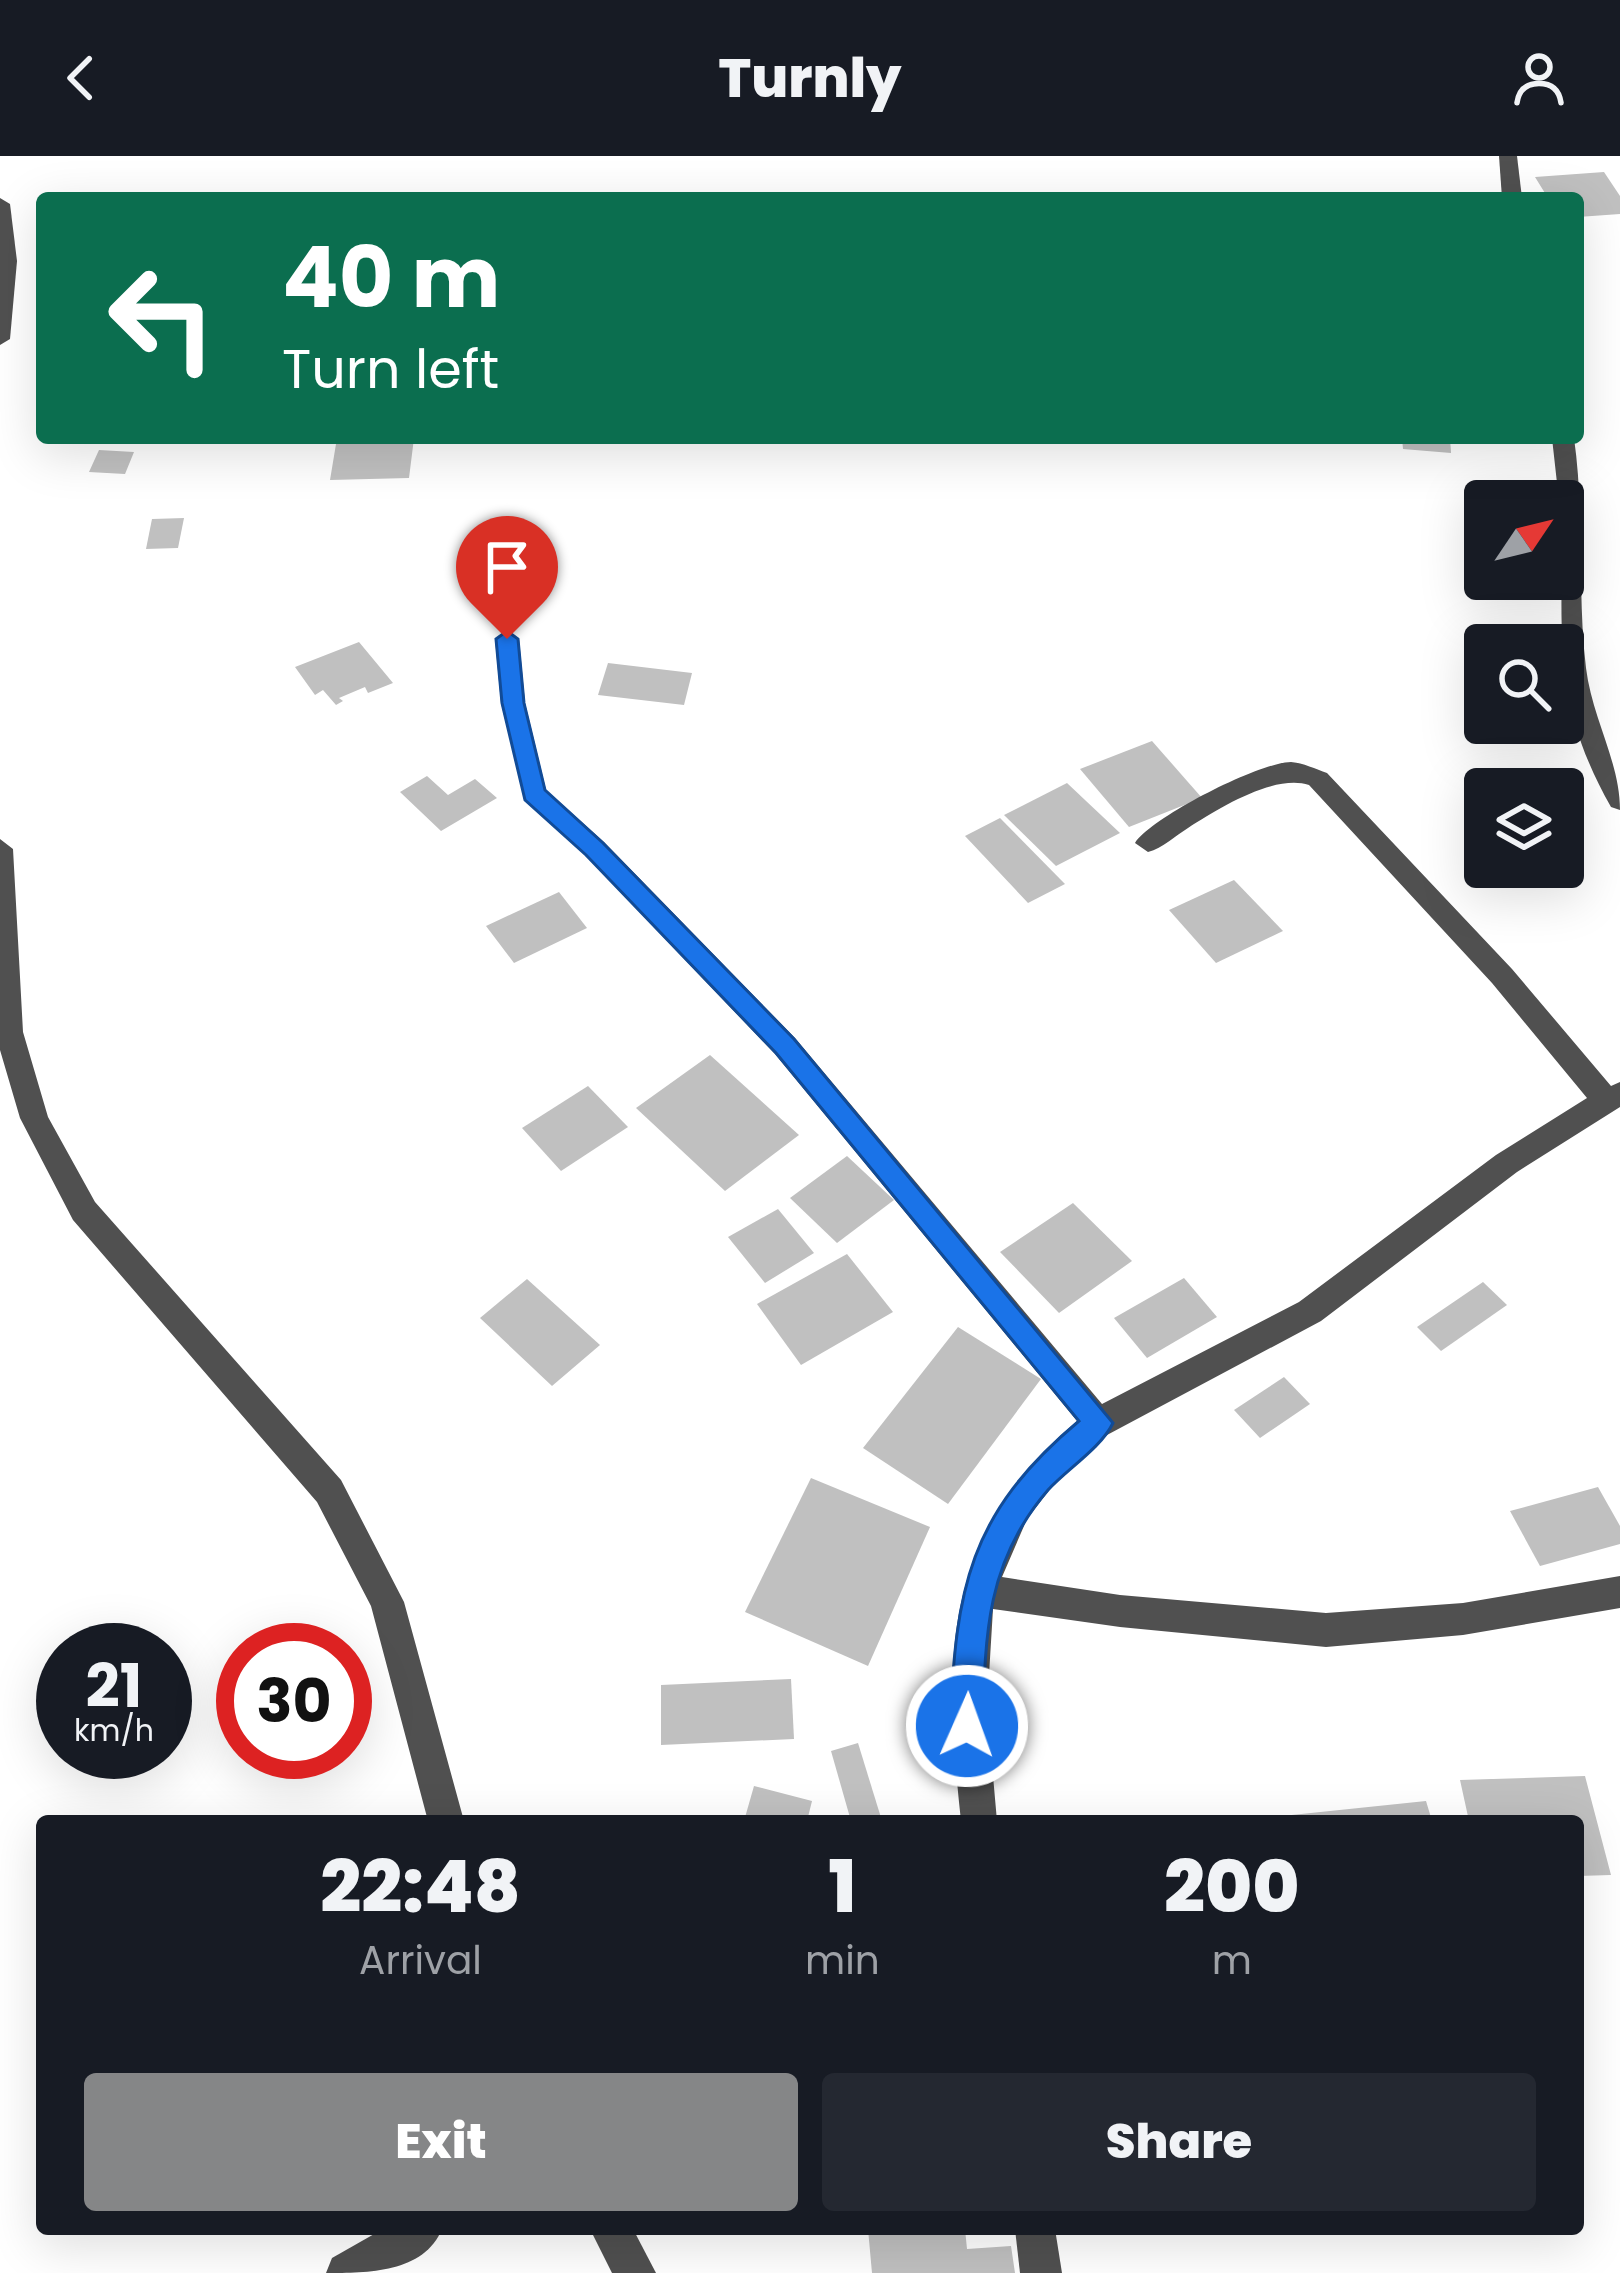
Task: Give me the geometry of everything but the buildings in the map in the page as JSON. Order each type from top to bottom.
[{"type":"street","points":[[1508,156],[1511,192]]},
{"type":"street","points":[[0,204],[7,261],[0,339]]},
{"type":"street","points":[[1564,444],[1570,474],[1568,641],[1587,732],[1620,801]]},
{"type":"street","points":[[507,639],[513,703],[534,794],[595,849],[785,1046],[1098,1423]]},
{"type":"street","points":[[978,1815],[967,1726],[970,1636],[977,1590],[1014,1508],[1060,1456],[1098,1423],[1222,1361],[1326,1301],[1496,1172],[1613,1097],[1490,959],[1318,779],[1294,771],[1277,773],[1183,819],[1148,843]]},
{"type":"street","points":[[0,849],[9,1032],[34,1118],[85,1211],[328,1491],[387,1602],[444,1815]]},
{"type":"street","points":[[977,1590],[1120,1611],[1326,1630],[1463,1619],[1620,1592]]},
{"type":"street","points":[[347,2273],[412,2235]]},
{"type":"street","points":[[613,2235],[635,2273]]},
{"type":"street","points":[[1036,2235],[1041,2273]]},
{"type":"route","points":[[507,639],[513,703],[534,794],[595,849],[785,1046],[1098,1423],[1060,1456],[1014,1508],[977,1590],[970,1636],[967,1726]]}]
